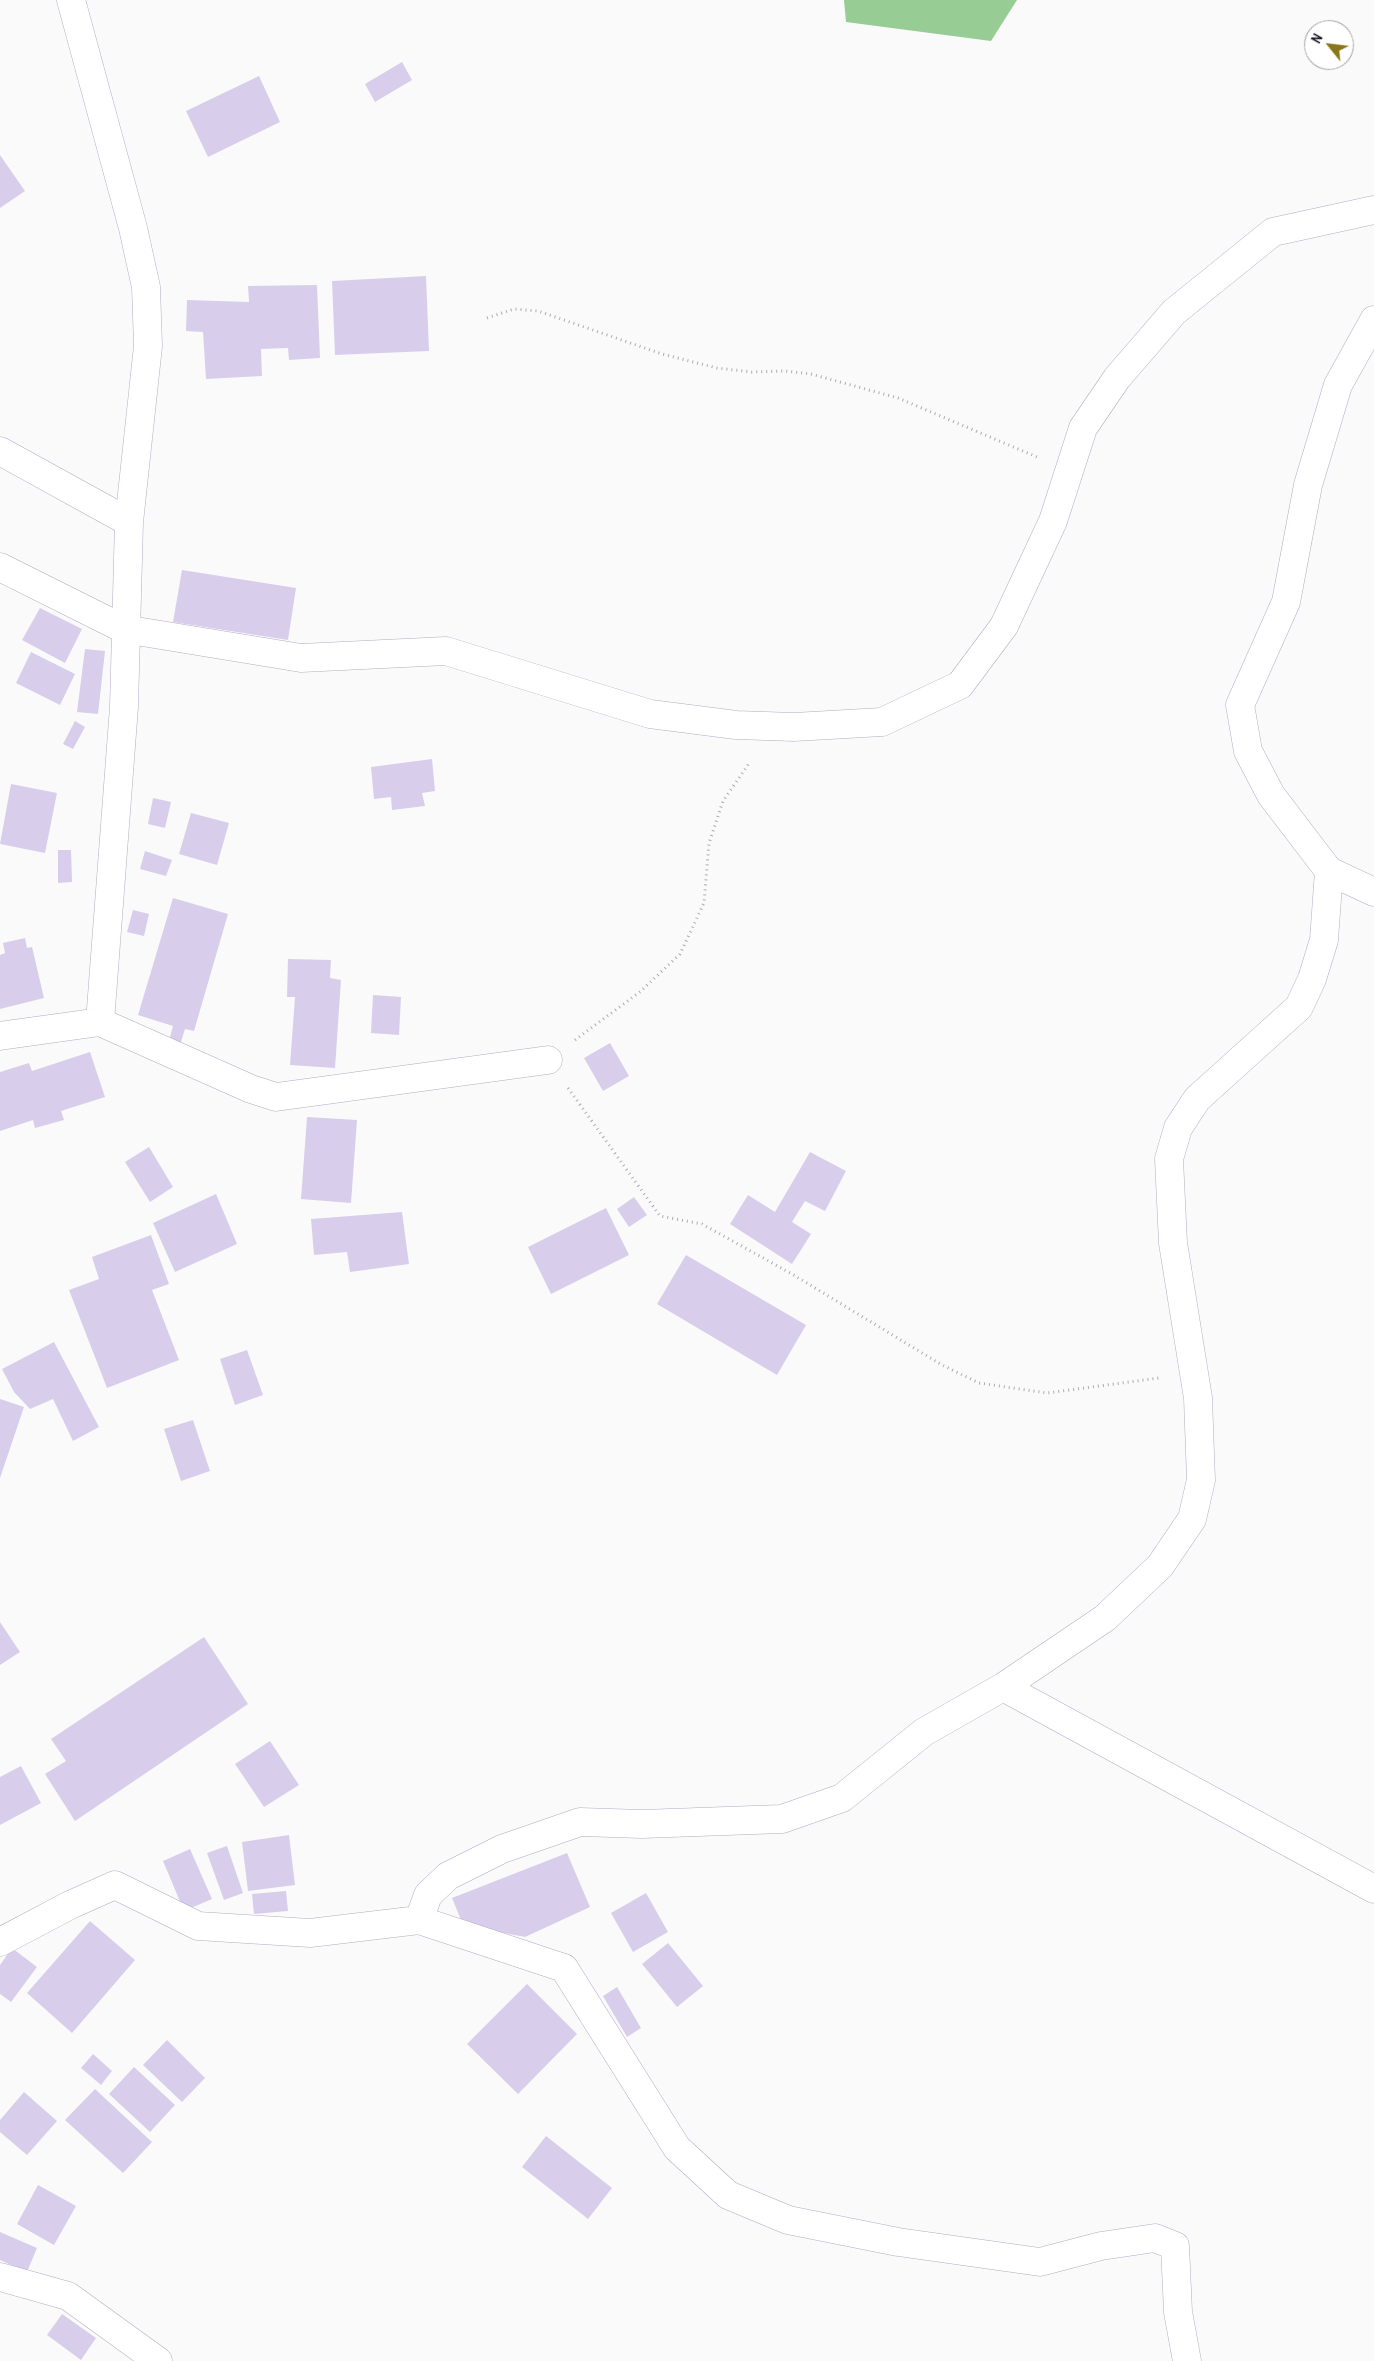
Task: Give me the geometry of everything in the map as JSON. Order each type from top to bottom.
[{"type":"street","points":[[71,0],[134,228],[146,287],[148,346],[129,522],[124,629],[124,706],[100,1022]]},
{"type":"street","points":[[0,567],[124,629],[301,658],[446,651],[650,714],[736,725],[794,727],[882,722],[960,685],[1004,626],[1053,521],[1083,428],[1117,378],[1174,312],[1273,232],[1374,210]]},
{"type":"street","points":[[1374,320],[1338,385],[1308,485],[1286,602],[1240,705],[1248,751],[1271,796],[1329,871],[1374,892]]},
{"type":"street","points":[[0,452],[129,522]]},
{"type":"street","points":[[419,1920],[428,1895],[448,1876],[502,1849],[580,1822],[642,1824],[782,1819],[842,1798],[924,1732],[1004,1687],[1105,1618],[1160,1566],[1192,1520],[1201,1480],[1198,1398],[1173,1243],[1169,1159],[1178,1128],[1197,1099],[1299,1007],[1312,979],[1324,940],[1329,871]]},
{"type":"street","points":[[0,1036],[100,1022],[250,1089],[276,1097],[548,1060]]},
{"type":"street","points":[[1004,1687],[1374,1889]]},
{"type":"street","points":[[0,1942],[70,1904],[115,1885],[198,1926],[310,1934],[419,1920],[564,1968],[677,2148],[728,2195],[788,2220],[898,2242],[1040,2262],[1102,2246],[1155,2238],[1175,2246],[1178,2312],[1187,2361]]},
{"type":"street","points":[[0,2277],[68,2296],[158,2361]]},
{"type":"path","points":[[487,318],[514,309],[538,311],[662,354],[717,368],[752,372],[785,371],[811,374],[898,398],[1038,457],[1068,474]]},
{"type":"path","points":[[794,727],[746,766],[723,801],[708,843],[704,903],[680,954],[641,991],[548,1060],[660,1216],[702,1224],[792,1274],[942,1365],[979,1383],[1046,1392],[1194,1373]]},
{"type":"green space","points":[[844,0],[1017,0],[991,41],[846,22]]},
{"type":"building","points":[[402,62],[412,80],[375,102],[365,84]]},
{"type":"building","points":[[259,76],[280,122],[208,157],[186,111]]},
{"type":"building","points":[[0,155],[25,191],[0,208]]},
{"type":"building","points":[[426,276],[429,351],[335,355],[332,281]]},
{"type":"building","points":[[317,285],[320,358],[289,360],[288,348],[261,349],[262,376],[206,379],[203,332],[186,331],[187,300],[249,302],[248,286]]},
{"type":"building","points":[[182,570],[296,588],[288,640],[173,622]]},
{"type":"building","points":[[40,608],[82,629],[65,663],[22,640]]},
{"type":"building","points":[[85,649],[105,651],[98,714],[77,712]]},
{"type":"building","points":[[31,652],[75,674],[60,705],[16,683]]},
{"type":"building","points":[[75,721],[85,727],[73,749],[63,744]]},
{"type":"building","points":[[432,759],[435,791],[422,793],[425,806],[392,810],[391,797],[374,799],[371,767]]},
{"type":"building","points":[[11,784],[57,793],[45,853],[0,844]]},
{"type":"building","points":[[153,798],[171,802],[165,828],[148,824]]},
{"type":"building","points":[[191,813],[229,823],[217,865],[179,854]]},
{"type":"building","points":[[58,850],[71,850],[72,882],[58,883]]},
{"type":"building","points":[[145,851],[172,860],[166,876],[140,869]]},
{"type":"building","points":[[173,898],[228,914],[194,1031],[185,1029],[180,1045],[169,1041],[173,1026],[138,1015]]},
{"type":"building","points":[[133,910],[149,914],[144,936],[127,932]]},
{"type":"building","points":[[25,938],[27,948],[32,947],[44,998],[0,1009],[0,955],[5,953],[3,943]]},
{"type":"building","points":[[288,959],[331,960],[330,978],[341,980],[335,1068],[290,1065],[295,997],[287,997]]},
{"type":"building","points":[[373,995],[401,997],[399,1035],[371,1033]]},
{"type":"building","points":[[610,1043],[629,1076],[603,1091],[584,1058]]},
{"type":"building","points":[[90,1052],[105,1097],[61,1111],[64,1120],[35,1128],[33,1120],[0,1131],[0,1072],[29,1063],[32,1071]]},
{"type":"building","points":[[307,1117],[357,1120],[351,1203],[301,1199]]},
{"type":"building","points":[[149,1147],[173,1187],[150,1202],[125,1162]]},
{"type":"building","points":[[810,1152],[846,1171],[825,1211],[805,1201],[792,1222],[811,1234],[792,1264],[730,1224],[748,1195],[775,1212]]},
{"type":"building","points":[[216,1194],[237,1244],[175,1272],[153,1223]]},
{"type":"building","points":[[634,1197],[647,1215],[629,1227],[617,1209]]},
{"type":"building","points":[[606,1208],[629,1255],[551,1294],[528,1247]]},
{"type":"building","points":[[402,1212],[409,1264],[350,1272],[347,1252],[314,1255],[311,1219]]},
{"type":"building","points":[[151,1235],[169,1284],[152,1290],[179,1360],[107,1388],[69,1290],[99,1279],[92,1257]]},
{"type":"building","points":[[686,1255],[806,1325],[777,1375],[657,1304]]},
{"type":"building","points":[[54,1342],[99,1427],[73,1441],[53,1399],[30,1409],[14,1392],[2,1369]]},
{"type":"building","points":[[247,1350],[263,1395],[235,1405],[220,1359]]},
{"type":"building","points":[[0,1399],[24,1407],[0,1478]]},
{"type":"building","points":[[193,1420],[210,1471],[181,1481],[164,1429]]},
{"type":"building","points":[[0,1622],[20,1652],[0,1665]]},
{"type":"building","points":[[204,1637],[248,1704],[75,1821],[45,1774],[66,1761],[51,1739]]},
{"type":"building","points":[[270,1741],[299,1785],[264,1807],[235,1764]]},
{"type":"building","points":[[21,1766],[41,1803],[0,1825],[0,1777]]},
{"type":"building","points":[[289,1835],[295,1885],[248,1891],[242,1842]]},
{"type":"building","points":[[227,1846],[243,1893],[224,1900],[207,1853]]},
{"type":"building","points":[[190,1849],[212,1899],[184,1911],[163,1861]]},
{"type":"building","points":[[567,1853],[590,1907],[525,1937],[463,1925],[452,1898]]},
{"type":"building","points":[[286,1891],[288,1911],[254,1914],[252,1894]]},
{"type":"building","points":[[646,1893],[668,1932],[633,1952],[611,1913]]},
{"type":"building","points":[[90,1921],[135,1960],[72,2033],[27,1993]]},
{"type":"building","points":[[668,1943],[703,1986],[677,2007],[642,1964]]},
{"type":"building","points":[[12,1948],[37,1967],[11,2002],[0,1994],[0,1965]]},
{"type":"building","points":[[527,1984],[577,2034],[518,2094],[467,2044]]},
{"type":"building","points":[[617,1987],[641,2028],[627,2037],[603,1996]]},
{"type":"building","points":[[167,2040],[205,2078],[182,2102],[143,2065]]},
{"type":"building","points":[[93,2054],[112,2071],[101,2085],[81,2068]]},
{"type":"building","points":[[134,2067],[175,2105],[150,2132],[109,2094]]},
{"type":"building","points":[[95,2089],[152,2142],[123,2173],[65,2120]]},
{"type":"building","points":[[24,2092],[57,2121],[27,2155],[0,2132],[0,2120]]},
{"type":"building","points":[[546,2136],[612,2188],[588,2219],[522,2167]]},
{"type":"building","points":[[38,2185],[76,2206],[54,2245],[17,2224]]},
{"type":"building","points":[[0,2232],[37,2248],[27,2272],[0,2260]]},
{"type":"building","points":[[62,2314],[96,2338],[81,2360],[47,2335]]}]
